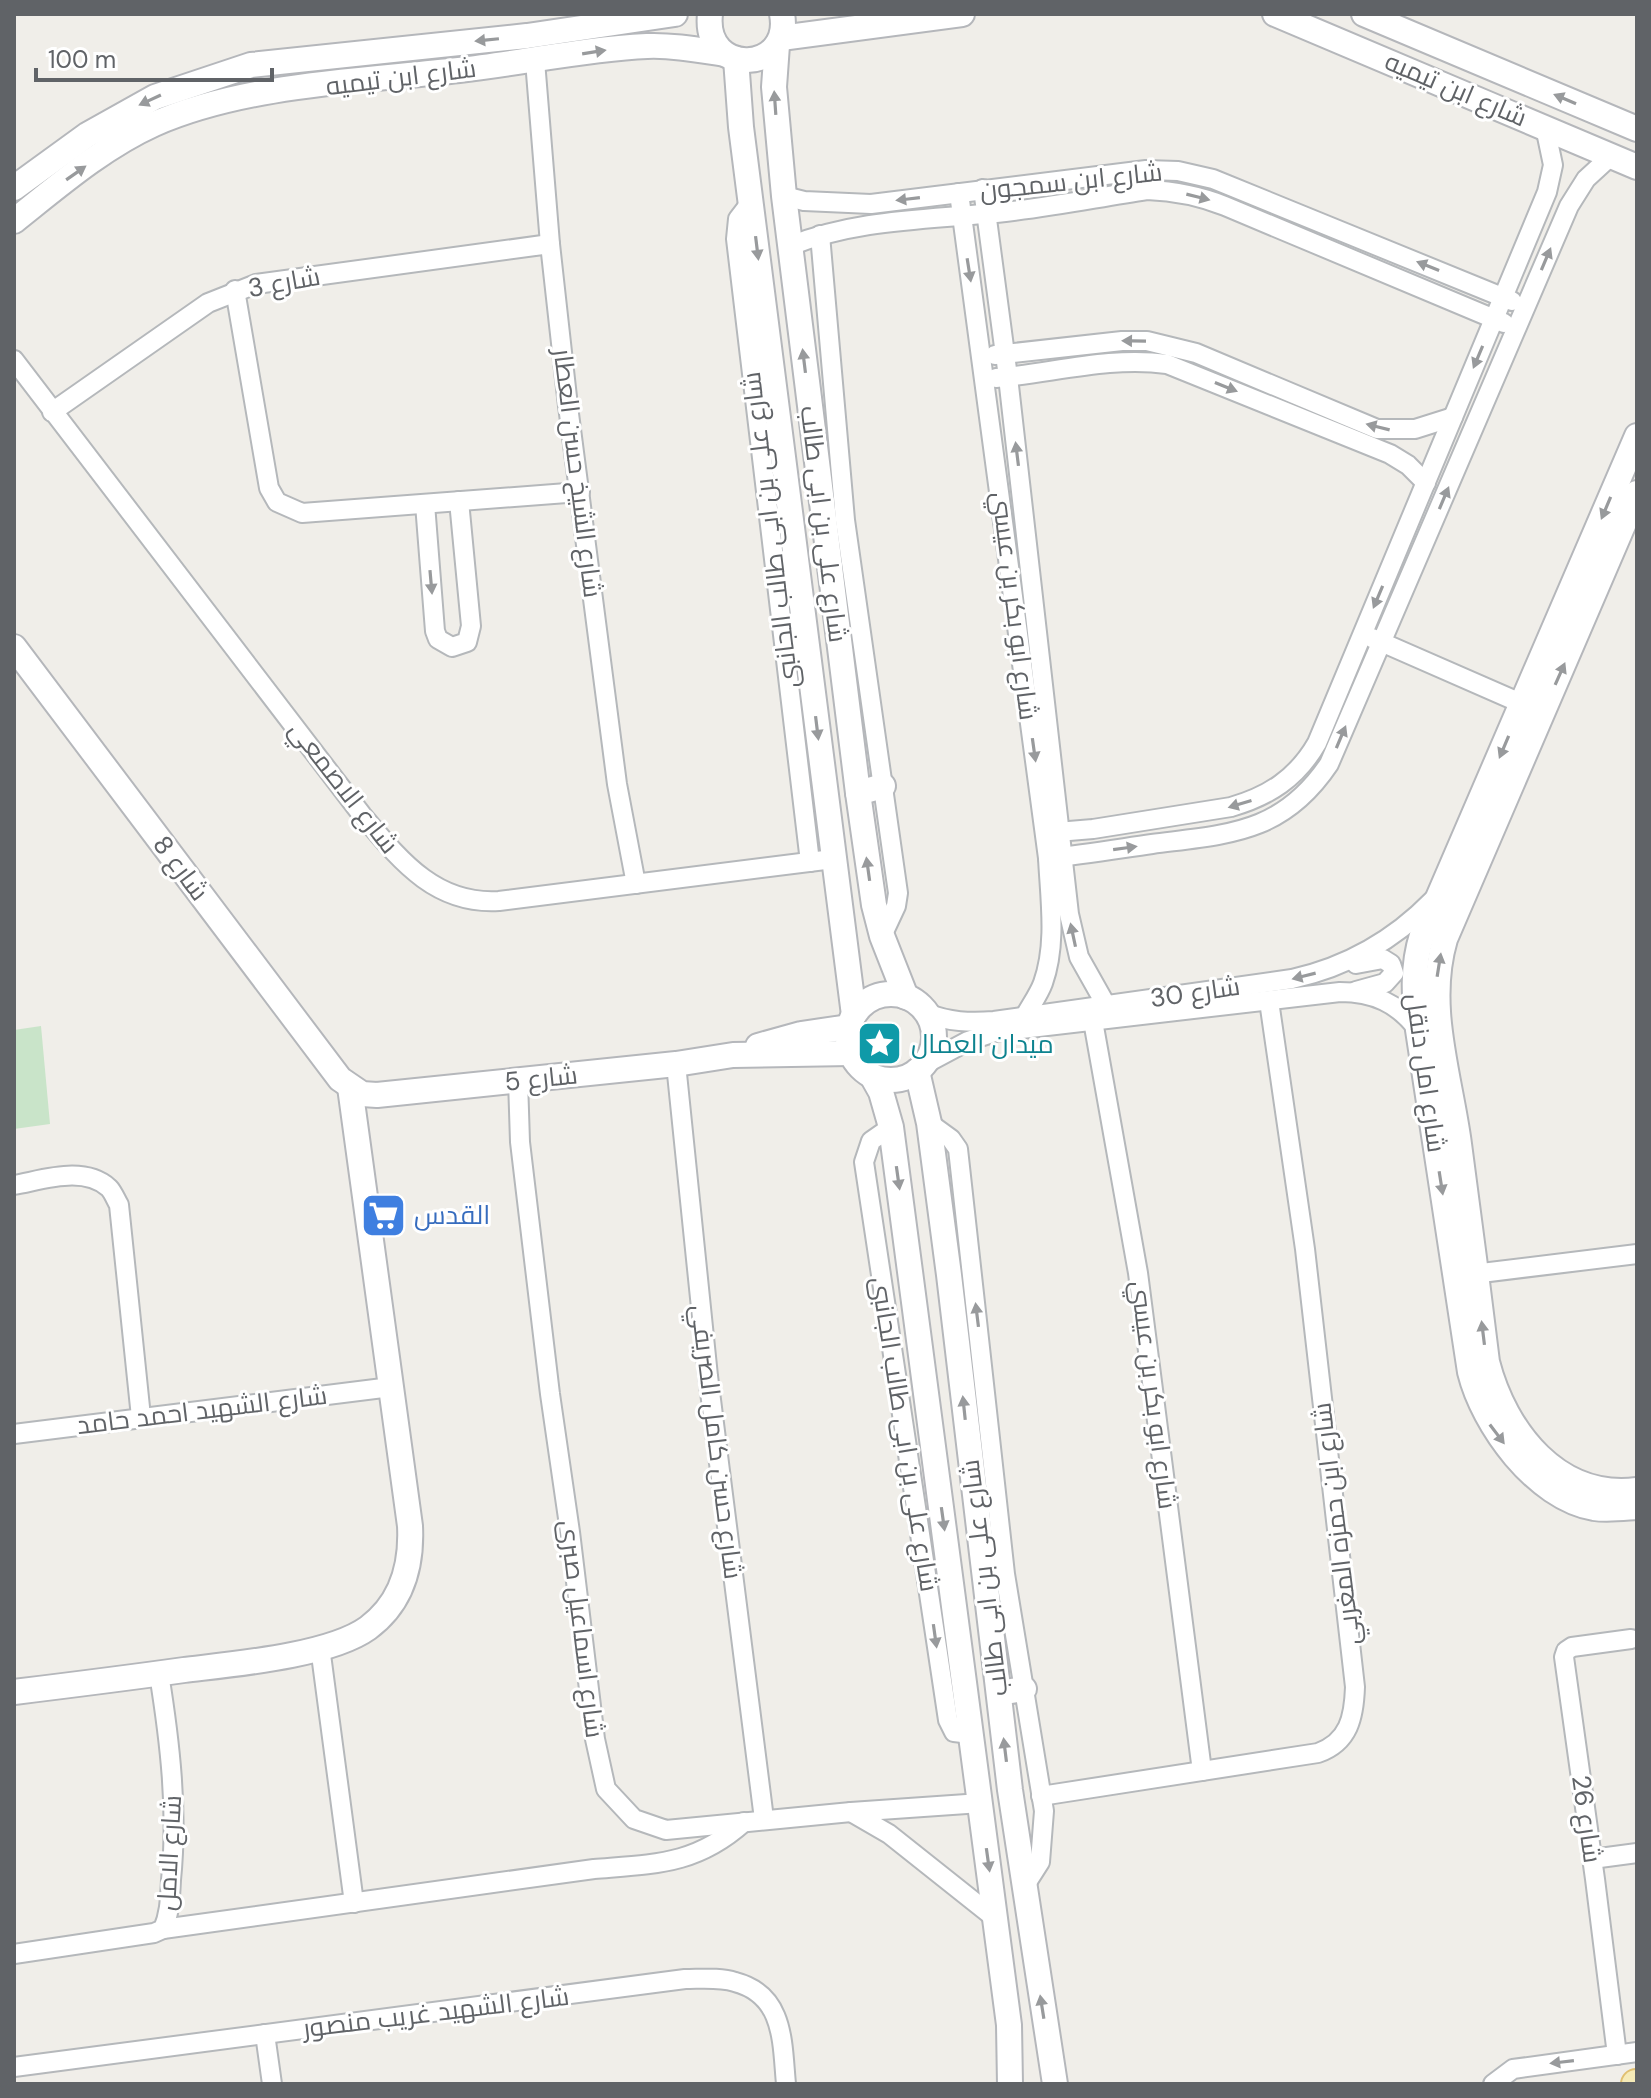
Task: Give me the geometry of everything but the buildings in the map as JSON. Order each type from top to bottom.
[{"type":"street","name":"شارع ابن تيميه","points":[[14,188],[87,135],[144,102],[197,81],[251,65],[527,36],[675,14]]},
{"type":"street","name":"شارع على بن ابى طالب","points":[[710,14],[711,36],[731,57],[751,202],[822,861],[852,1021]]},
{"type":"street","points":[[731,57],[755,60],[763,57],[780,32],[962,14]]},
{"type":"street","name":"شارع ابن تيميه","points":[[1275,14],[1637,167]]},
{"type":"street","points":[[1340,40],[1351,26],[1352,14]]},
{"type":"street","name":"شارع ابن تيميه","points":[[1364,14],[1637,129]]},
{"type":"street","points":[[1384,59],[1383,48],[1387,38],[1402,30]]},
{"type":"street","name":"شارع على بن ابى طالب","points":[[780,32],[774,97],[784,196],[827,451],[858,793],[872,895],[882,936],[906,997]]},
{"type":"street","name":"شارع ابن تيميه","points":[[14,221],[122,141],[154,125],[220,101],[647,46],[684,47],[731,57]]},
{"type":"street","name":"شارع الشيخ حسن العطار","points":[[535,61],[550,244],[580,492],[617,784],[636,884]]},
{"type":"street","points":[[1053,832],[1231,807],[1273,790],[1289,780],[1307,762],[1550,183],[1552,155],[1545,127]]},
{"type":"street","points":[[1056,857],[1230,833],[1269,820],[1307,795],[1329,764],[1577,192],[1611,156]]},
{"type":"street","points":[[1146,170],[1147,190]]},
{"type":"street","name":"شارع ابن سمجون","points":[[784,196],[804,201],[871,204],[1146,170],[1178,171],[1213,179],[1526,306]]},
{"type":"street","name":"شارع ابو بكر بن عيسي","points":[[983,189],[1008,377],[1056,857],[1079,957],[1106,1005]]},
{"type":"street","name":"شارع ابن سمجون","points":[[790,246],[820,235],[870,224],[985,214],[1147,190],[1178,193],[1208,200],[1517,328]]},
{"type":"street","name":"شارع ابو بكر بن عيسي","points":[[959,193],[1053,832]]},
{"type":"street","points":[[820,235],[827,451],[845,520],[898,893],[896,906],[882,936]]},
{"type":"street","name":"شارع 3","points":[[52,412],[208,303],[235,290],[286,279],[550,244]]},
{"type":"street","points":[[235,290],[264,471],[277,502],[302,513],[580,492]]},
{"type":"street","points":[[982,356],[1147,341],[1196,353],[1377,429],[1415,429],[1453,417]]},
{"type":"street","name":"شارع الاصمعي","points":[[14,360],[362,815],[391,849],[440,890],[478,903],[822,861]]},
{"type":"street","points":[[986,379],[1121,362],[1167,364],[1390,454],[1408,465],[1426,483]]},
{"type":"street","name":"شارع امل دنقل","points":[[1636,440],[1451,924],[1437,971],[1438,1016],[1459,1141],[1473,1386],[1481,1407],[1498,1435],[1524,1465],[1563,1497],[1593,1508],[1637,1507]]},
{"type":"street","name":"شارع امل دنقل","points":[[1637,493],[1440,892],[1416,955],[1415,1005],[1466,1275],[1500,1402],[1522,1435],[1559,1473],[1573,1482],[1607,1491],[1637,1490]]},
{"type":"street","points":[[425,504],[435,631],[438,639],[452,647],[467,642],[471,635],[459,501]]},
{"type":"street","points":[[1363,633],[1532,708]]},
{"type":"street","name":"شارع 8","points":[[14,647],[340,1079],[350,1087]]},
{"type":"street","points":[[858,793],[883,786]]},
{"type":"street","name":"شارع ابو بكر بن عيسي","points":[[1025,1016],[1042,985],[1048,965],[1056,857]]},
{"type":"street","name":"شارع 30","points":[[926,1013],[942,1019],[977,1023],[1292,979],[1345,963],[1400,930],[1440,892]]},
{"type":"street","points":[[1345,963],[1383,959],[1393,968],[1389,981],[1354,992]]},
{"type":"street","name":"شارع 30","points":[[920,1068],[986,1034],[1354,992],[1395,1006],[1418,1030]]},
{"type":"street","points":[[877,997],[906,997],[926,1013],[934,1041],[920,1068],[903,1078],[888,1080],[872,1076],[863,1070],[851,1053],[852,1021],[864,1004],[877,997]]},
{"type":"street","name":"شارع ابن حمزه المغربي","points":[[1041,1796],[1318,1753],[1329,1749],[1346,1733],[1354,1711],[1355,1687],[1306,1259],[1269,1001]]},
{"type":"street","name":"شارع 5","points":[[733,1055],[852,1021]]},
{"type":"street","name":"شارع ابو بكر بن عيسي","points":[[1093,1021],[1138,1273],[1202,1771]]},
{"type":"street","name":"شارع 5","points":[[350,1087],[362,1094],[377,1095],[676,1064],[733,1055],[851,1053]]},
{"type":"street","name":"شارع حسن كامل الصريفي","points":[[676,1064],[708,1376],[764,1819]]},
{"type":"street","name":"شارع على بن ابى طالب","points":[[920,1068],[960,1273],[994,1576],[999,1693],[1024,1887],[1055,2084]]},
{"type":"street","name":"شارع على بن ابى طالب","points":[[872,1076],[881,1092],[891,1127],[996,1919],[1009,2025],[1010,2084]]},
{"type":"street","name":"شارع اسماعيل صبرى","points":[[518,1080],[520,1142],[550,1394],[595,1739],[606,1789],[634,1819],[666,1830],[764,1819],[981,1803]]},
{"type":"street","points":[[14,1692],[265,1659],[320,1647],[345,1640],[368,1628],[386,1611],[400,1589],[409,1566],[410,1526],[350,1087]]},
{"type":"street","points":[[891,1127],[929,1123]]},
{"type":"street","points":[[14,1185],[74,1175],[86,1176],[110,1188],[119,1205],[141,1417]]},
{"type":"street","points":[[1466,1275],[1637,1254]]},
{"type":"street","name":"شارع الشهيد احمد حامد","points":[[14,1434],[391,1387]]},
{"type":"street","points":[[994,1576],[1024,1689],[1044,1811],[1040,1862],[1024,1887]]},
{"type":"street","name":"شارع 26","points":[[1617,2055],[1564,1657],[1566,1651],[1580,1645],[1631,1639]]},
{"type":"street","points":[[320,1647],[354,1903]]},
{"type":"street","name":"شارع الامل","points":[[14,1954],[154,1933],[163,1929],[169,1911],[174,1827],[168,1728],[159,1674]]},
{"type":"street","points":[[999,1693],[1024,1689]]},
{"type":"street","points":[[851,1812],[889,1834],[996,1919]]},
{"type":"street","points":[[163,1929],[594,1869],[666,1862],[684,1858],[722,1841],[744,1821]]},
{"type":"street","points":[[1592,1859],[1637,1853]]},
{"type":"street","name":"شارع الشهيد غريب منصور","points":[[14,2067],[677,1979],[735,1982],[759,1994],[774,2009],[781,2032],[786,2084]]},
{"type":"street","points":[[265,2034],[272,2084]]},
{"type":"street","points":[[1493,2084],[1513,2069],[1637,2052]]},
{"type":"green space","points":[[41,1026],[50,1124],[14,1129],[14,1030]]},
{"type":"place","name":"ميدان العمال","points":[[880,1044]]},
{"type":"place","name":"القدس","points":[[383,1215]]}]
